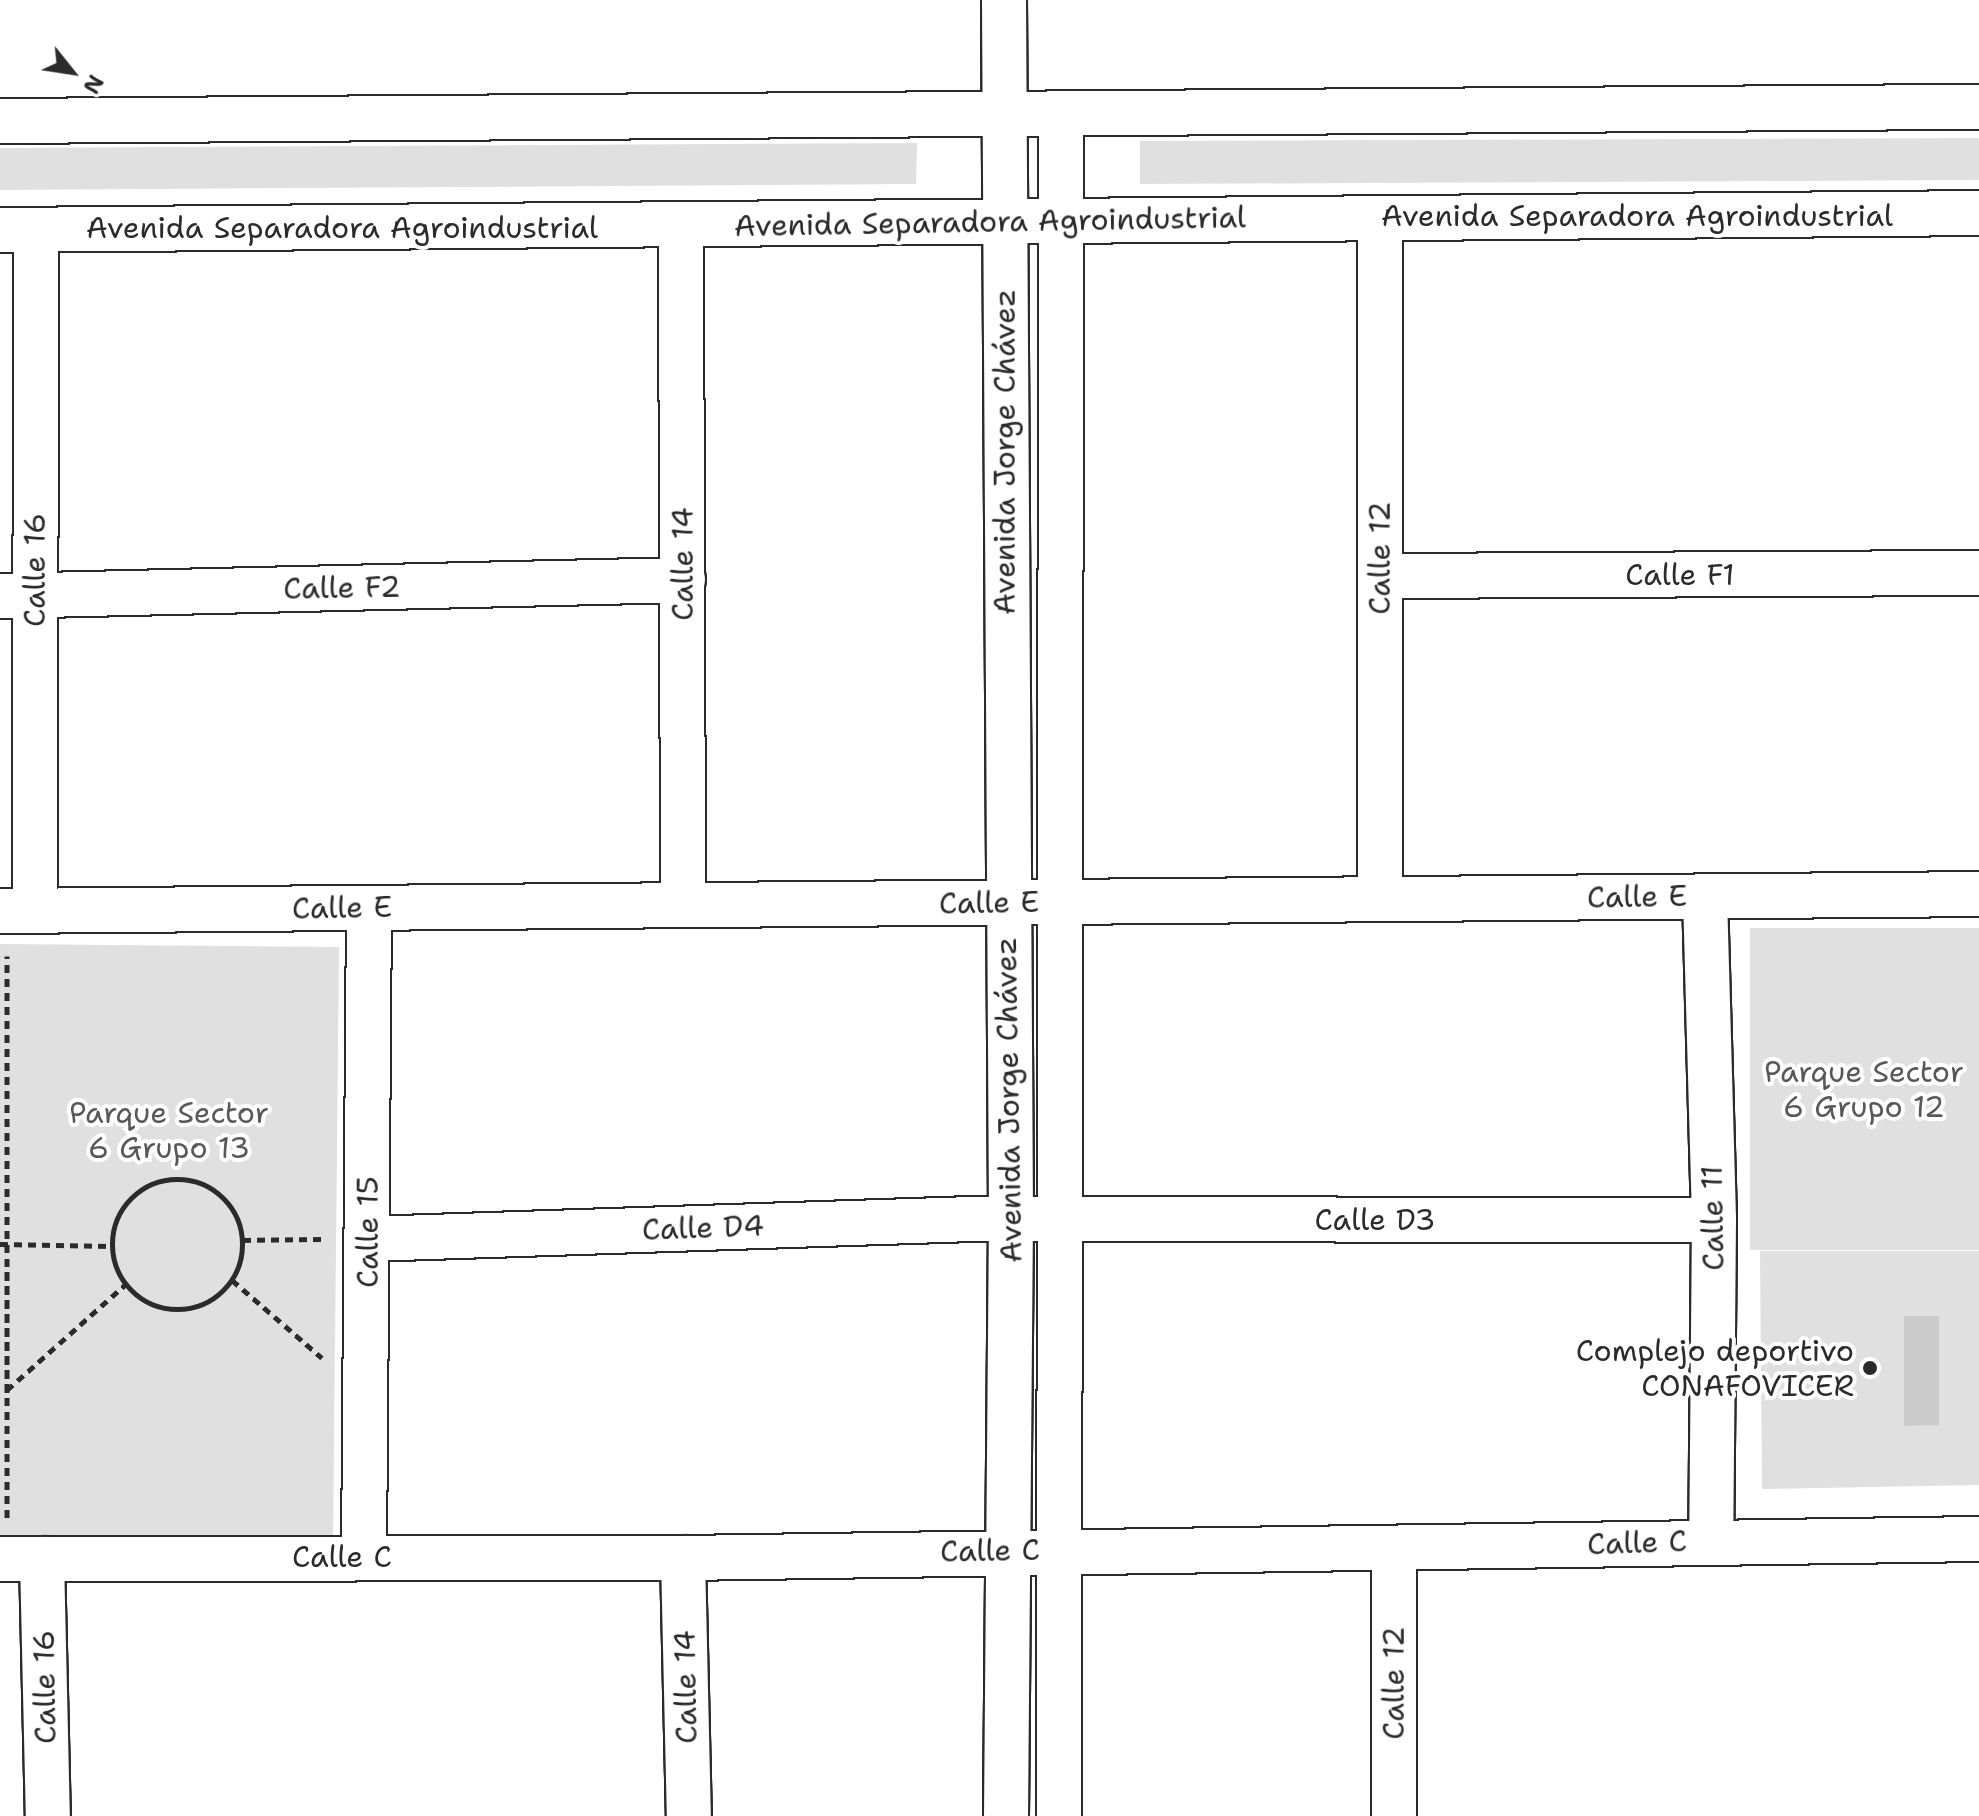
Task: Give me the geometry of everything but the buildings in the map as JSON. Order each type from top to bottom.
[{"type":"street","name":"Avenida Jorge Chávez","points":[[1004,0],[1006,902],[1037,1218],[1063,1549],[1059,1816]]},
{"type":"street","points":[[0,121],[1979,107]]},
{"type":"street","name":"Avenida Jorge Chávez","points":[[1006,1816],[1010,1551],[1061,901],[1061,114]]},
{"type":"street","name":"Avenida Separadora Agroindustrial","points":[[18,230],[1979,213]]},
{"type":"street","name":"Calle 12","points":[[1380,218],[1380,899]]},
{"type":"street","name":"Calle 14","points":[[681,226],[683,902]]},
{"type":"street","name":"Calle 16","points":[[14,911],[18,230]]},
{"type":"street","name":"Calle F1","points":[[1380,576],[1979,573]]},
{"type":"street","name":"Calle F2","points":[[18,596],[683,580]]},
{"type":"street","name":"Calle E","points":[[14,911],[683,902],[1979,894]]},
{"type":"street","name":"Calle 11","points":[[1705,896],[1714,1220],[1711,1541]]},
{"type":"street","name":"Calle 15","points":[[364,1556],[369,1239],[369,908]]},
{"type":"street","name":"Calle D3","points":[[1037,1218],[1714,1220]]},
{"type":"street","name":"Calle D4","points":[[369,1239],[1037,1218]]},
{"type":"street","name":"Calle C","points":[[16,1559],[364,1556],[683,1558],[1063,1549],[1394,1550],[1711,1541],[1979,1539]]},
{"type":"street","name":"Calle 12","points":[[1394,1550],[1394,1816]]},
{"type":"street","name":"Calle 14","points":[[683,1558],[689,1816]]},
{"type":"street","name":"Calle 16","points":[[16,1559],[48,1816]]},
{"type":"path","points":[[14,911],[4,1244],[7,1390],[16,1559]]},
{"type":"path","points":[[163,1179],[207,1185],[225,1199],[243,1240],[232,1280],[218,1295],[180,1310],[140,1299],[125,1285],[111,1246],[125,1203],[163,1179]]},
{"type":"path","points":[[243,1240],[369,1239]]},
{"type":"path","points":[[4,1244],[111,1246]]},
{"type":"path","points":[[232,1280],[329,1364],[329,1348]]},
{"type":"path","points":[[7,1390],[125,1285]]},
{"type":"green space","points":[[1979,138],[1979,180],[1140,184],[1140,141]]},
{"type":"green space","points":[[917,143],[916,184],[0,190],[0,148]]},
{"type":"green space","name":"Parque Sector 6 Grupo 12","points":[[1750,928],[1979,928],[1979,1250],[1750,1250]]},
{"type":"green space","name":"Parque Sector 6 Grupo 13","points":[[0,944],[339,947],[333,1544],[0,1542]]},
{"type":"green space","name":"Complejo deportivo CONAFOVICER","points":[[1760,1251],[1979,1251],[1979,1485],[1762,1489]]},
{"type":"place","name":"Complejo deportivo CONAFOVICER","points":[[1870,1368]]}]
